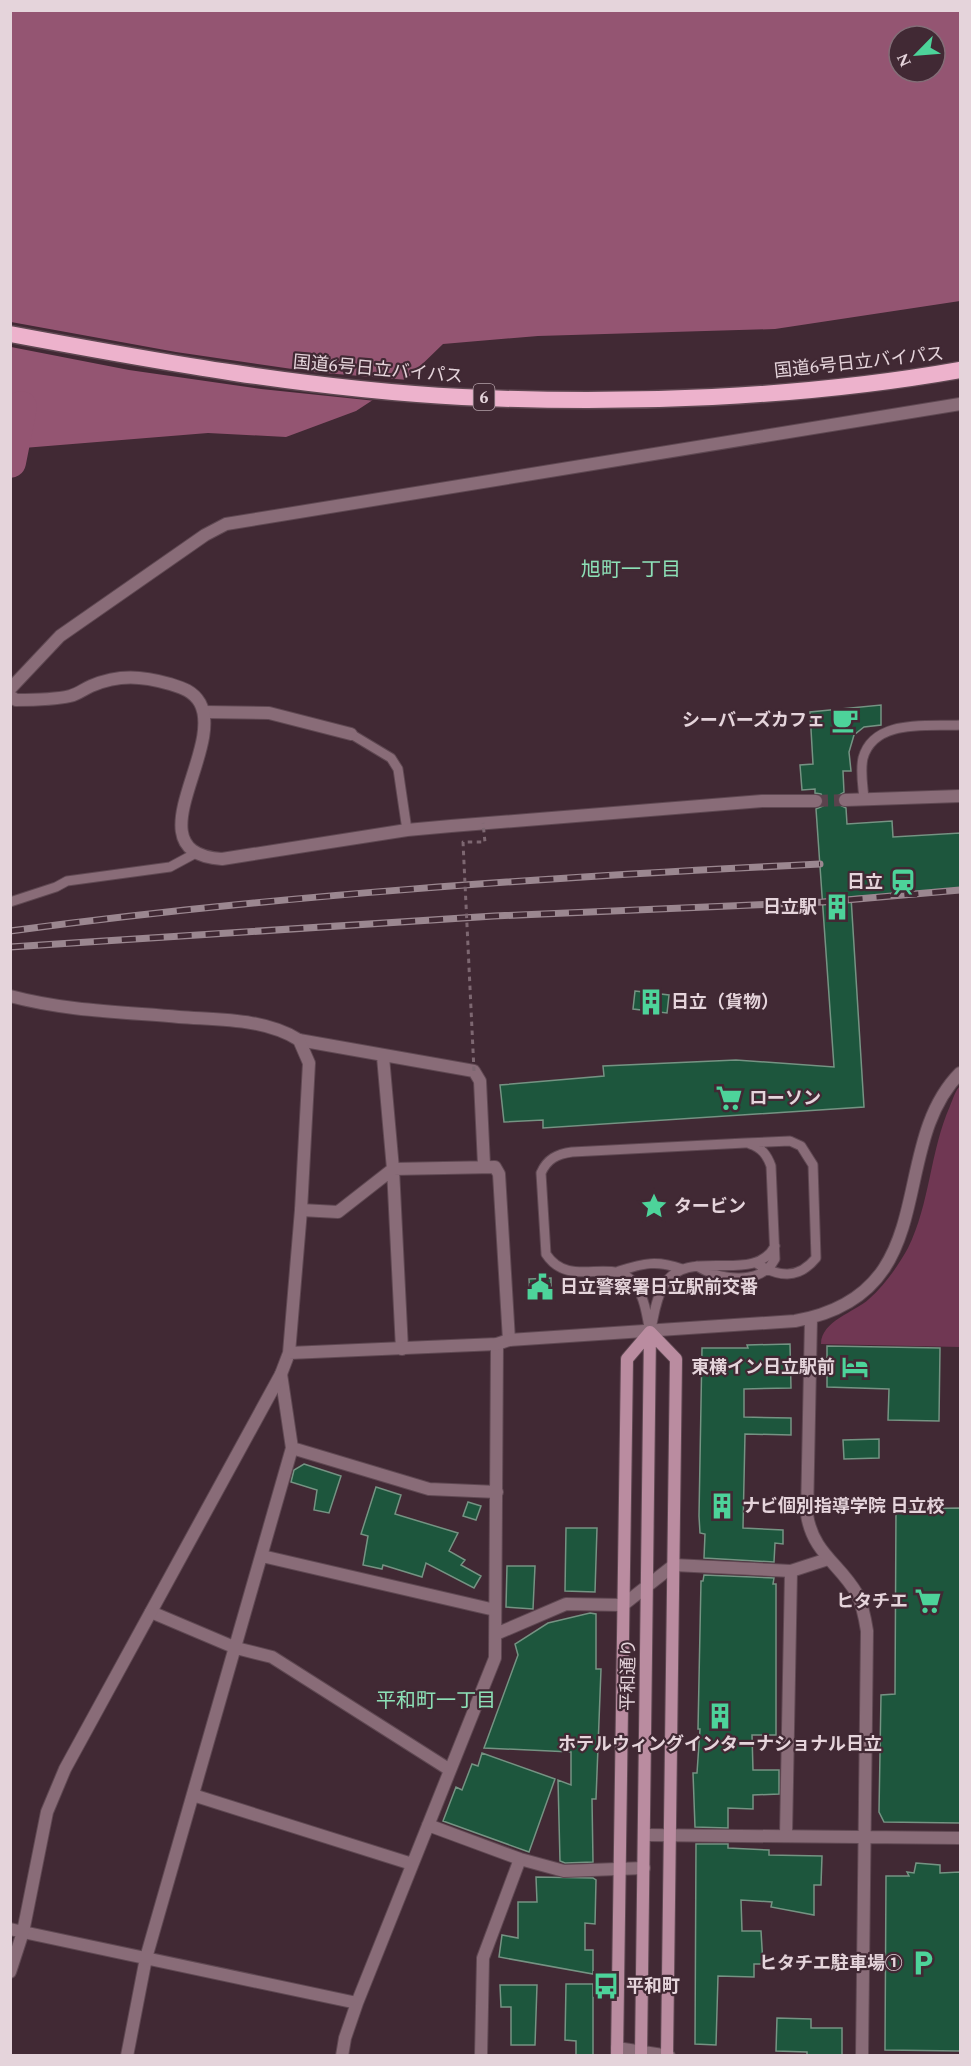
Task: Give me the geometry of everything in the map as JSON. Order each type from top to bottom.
[{"type":"highway","name":"国道6号日立バイパス","points":[[10,334],[258,377],[461,397],[618,399],[714,396],[875,383],[960,370]]},
{"type":"main road","points":[[617,2052],[627,1359],[651,1332],[676,1359],[668,2055]]},
{"type":"main road","name":"平和通り","points":[[641,2054],[651,1332]]},
{"type":"street","points":[[10,688],[60,636],[226,524],[960,404]]},
{"type":"street","points":[[10,696],[16,700],[72,696],[91,686],[111,680],[143,676],[187,689],[204,712],[202,746],[181,809],[180,826],[186,841],[196,853],[207,858],[222,859],[407,830],[762,801],[816,801]]},
{"type":"street","points":[[204,712],[269,713],[351,734]]},
{"type":"street","points":[[845,800],[960,796]]},
{"type":"street","points":[[10,996],[51,1007],[235,1021],[266,1026],[299,1040],[383,1057],[474,1071],[480,1082],[484,1165]]},
{"type":"street","points":[[10,1972],[17,1930],[47,1812],[65,1769],[281,1374],[289,1353],[302,1210],[309,1063],[299,1040]]},
{"type":"street","points":[[383,1057],[393,1169],[402,1348]]},
{"type":"street","points":[[289,1353],[503,1342],[811,1318],[847,1303],[877,1276],[895,1249],[904,1227],[933,1117],[947,1086],[960,1073]]},
{"type":"street","points":[[302,1210],[338,1212],[393,1169],[484,1165],[495,1167],[499,1174],[503,1342],[497,1492],[495,1658],[357,2003],[345,2037],[342,2055]]},
{"type":"street","points":[[811,1318],[807,1515],[815,1544],[857,1595],[867,1631],[862,2055]]},
{"type":"street","points":[[127,2055],[146,1958],[292,1448],[281,1374]]},
{"type":"street","points":[[292,1448],[429,1489],[497,1492]]},
{"type":"street","points":[[262,1556],[495,1610]]},
{"type":"street","points":[[496,1634],[566,1604],[623,1605],[674,1565],[791,1571],[828,1559]]},
{"type":"street","points":[[786,1835],[791,1571]]},
{"type":"street","points":[[151,1612],[236,1648],[273,1658],[450,1770]]},
{"type":"street","points":[[193,1795],[412,1864]]},
{"type":"street","points":[[428,1825],[520,1859],[564,1871],[644,1868]]},
{"type":"street","points":[[644,1835],[960,1838]]},
{"type":"street","points":[[481,2055],[483,1958],[520,1859]]},
{"type":"street","points":[[17,1930],[357,2003]]},
{"type":"street","points":[[617,2052],[668,2055]]},
{"type":"lane","points":[[864,799],[864,757],[876,737],[886,730],[899,728],[960,725]]},
{"type":"lane","points":[[351,734],[391,758],[398,769],[407,830]]},
{"type":"lane","points":[[10,902],[56,887],[67,881],[170,867],[196,853]]},
{"type":"lane","points":[[682,1269],[662,1262],[619,1271],[567,1272],[552,1263],[545,1245],[541,1173],[544,1164],[552,1158],[572,1152],[790,1141],[801,1146],[813,1165],[816,1258],[803,1271],[792,1274],[776,1275],[756,1263]]},
{"type":"lane","points":[[697,1266],[712,1275],[721,1277],[757,1275],[768,1270],[775,1259],[777,1243],[771,1166],[767,1156],[757,1146],[745,1143]]},
{"type":"lane","points":[[651,1332],[664,1283],[682,1269],[756,1263],[766,1259],[777,1243]]},
{"type":"lane","points":[[619,1271],[629,1276],[643,1298],[651,1332]]},
{"type":"path","points":[[474,1071],[463,842],[485,842],[483,823]]},
{"type":"shaded area","points":[[11,11],[960,11],[960,301],[775,329],[538,336],[443,344],[411,375],[356,411],[286,437],[208,433],[11,449]]},
{"type":"shaded area","points":[[960,1086],[960,1347],[821,1344],[822,1336],[832,1323],[863,1304],[880,1288],[908,1248],[921,1214],[943,1123]]},
{"type":"pier","points":[[11,322],[176,352],[313,372],[408,380],[376,401],[261,389],[129,370],[11,347]]},
{"type":"building","points":[[881,705],[881,725],[864,727],[854,735],[849,752],[851,771],[843,771],[844,792],[838,796],[838,804],[846,808],[847,824],[892,821],[893,837],[960,833],[960,890],[851,897],[864,1107],[543,1128],[543,1120],[504,1122],[500,1085],[604,1076],[603,1066],[736,1060],[834,1067],[816,809],[823,806],[824,800],[821,794],[815,793],[815,789],[802,790],[800,765],[813,764],[810,712]]},
{"type":"building","name":"日立（貨物）","points":[[635,991],[669,995],[667,1013],[633,1009]]},
{"type":"building","name":"日立警察署日立駅前交番","points":[[551,1278],[551,1294],[530,1295],[529,1279]]},
{"type":"building","points":[[790,1344],[791,1388],[744,1389],[744,1417],[791,1418],[791,1435],[745,1434],[743,1528],[783,1530],[783,1544],[775,1543],[774,1562],[704,1558],[705,1534],[700,1533],[699,1516],[702,1348],[748,1348],[747,1345]]},
{"type":"building","points":[[827,1346],[940,1348],[939,1421],[888,1420],[889,1389],[827,1387]]},
{"type":"building","points":[[879,1439],[879,1458],[844,1459],[843,1440]]},
{"type":"building","points":[[304,1464],[341,1476],[329,1513],[314,1510],[317,1490],[291,1482],[294,1470]]},
{"type":"building","points":[[376,1487],[401,1495],[395,1514],[458,1533],[449,1551],[465,1560],[461,1565],[481,1576],[474,1588],[426,1563],[422,1577],[383,1565],[382,1569],[363,1565],[368,1536],[361,1534]]},
{"type":"building","points":[[468,1502],[481,1506],[476,1520],[463,1516]]},
{"type":"building","name":"ヒタチエ","points":[[960,1508],[960,1823],[884,1822],[879,1812],[881,1695],[895,1694],[896,1509]]},
{"type":"building","points":[[566,1528],[597,1528],[595,1592],[565,1591]]},
{"type":"building","points":[[507,1566],[535,1566],[533,1609],[506,1607]]},
{"type":"building","points":[[704,1575],[774,1578],[773,1584],[776,1584],[776,1735],[752,1735],[753,1770],[779,1770],[779,1794],[753,1795],[753,1809],[728,1808],[728,1828],[695,1827],[693,1773],[697,1773],[700,1729],[698,1729],[701,1581]]},
{"type":"building","points":[[590,1613],[596,1614],[596,1669],[601,1669],[596,1799],[592,1799],[593,1862],[565,1863],[560,1861],[558,1780],[571,1785],[571,1752],[484,1748],[518,1655],[515,1644],[548,1623]]},
{"type":"building","points":[[482,1753],[555,1779],[529,1852],[443,1821],[456,1787],[462,1790],[472,1764],[478,1766]]},
{"type":"building","points":[[696,1844],[728,1844],[728,1848],[769,1850],[769,1855],[822,1856],[821,1885],[814,1885],[814,1915],[771,1907],[772,1902],[741,1900],[742,1931],[761,1931],[763,1964],[754,1964],[754,1977],[718,1976],[716,2045],[695,2044]]},
{"type":"building","name":"ヒタチエ駐車場①","points":[[916,1863],[940,1865],[940,1873],[960,1872],[960,2051],[885,2050],[886,1876],[909,1876],[907,1872],[914,1873]]},
{"type":"building","points":[[536,1877],[593,1878],[596,1880],[595,1924],[585,1923],[585,1950],[593,1950],[593,1974],[499,1957],[502,1935],[518,1938],[518,1902],[537,1902]]},
{"type":"building","points":[[566,1984],[593,1984],[593,2055],[576,2055],[576,2041],[565,2040]]},
{"type":"building","points":[[500,1985],[537,1985],[535,2045],[511,2045],[511,2007],[501,2007]]},
{"type":"building","points":[[777,2018],[811,2019],[811,2028],[842,2028],[842,2055],[807,2055],[807,2052],[776,2051]]},
{"type":"waterway","points":[[10,462],[21,407]]},
{"type":"tunnel","points":[[816,801],[845,800]]},
{"type":"railway","points":[[10,931],[313,897],[516,881],[820,864]]},
{"type":"railway","points":[[10,947],[494,916],[823,902],[960,890]]},
{"type":"place","name":"シーバーズカフェ","points":[[845,720]]},
{"type":"place","name":"日立","points":[[903,882]]},
{"type":"place","name":"日立駅","points":[[837,907]]},
{"type":"place","name":"日立（貨物）","points":[[651,1002]]},
{"type":"place","name":"ローソン","points":[[729,1098]]},
{"type":"place","name":"タービン","points":[[654,1206]]},
{"type":"place","name":"日立警察署日立駅前交番","points":[[540,1287]]},
{"type":"place","name":"東横イン日立駅前","points":[[855,1367]]},
{"type":"place","name":"ナビ個別指導学院 日立校","points":[[722,1506]]},
{"type":"place","name":"ヒタチエ","points":[[928,1601]]},
{"type":"place","name":"ホテルウィングインターナショナル日立","points":[[720,1716]]},
{"type":"place","name":"ヒタチエ駐車場①","points":[[923,1963]]},
{"type":"place","name":"平和町","points":[[606,1986]]},
{"type":"district","name":"旭町一丁目","points":[[631,569]]},
{"type":"district","name":"平和町一丁目","points":[[436,1700]]}]
